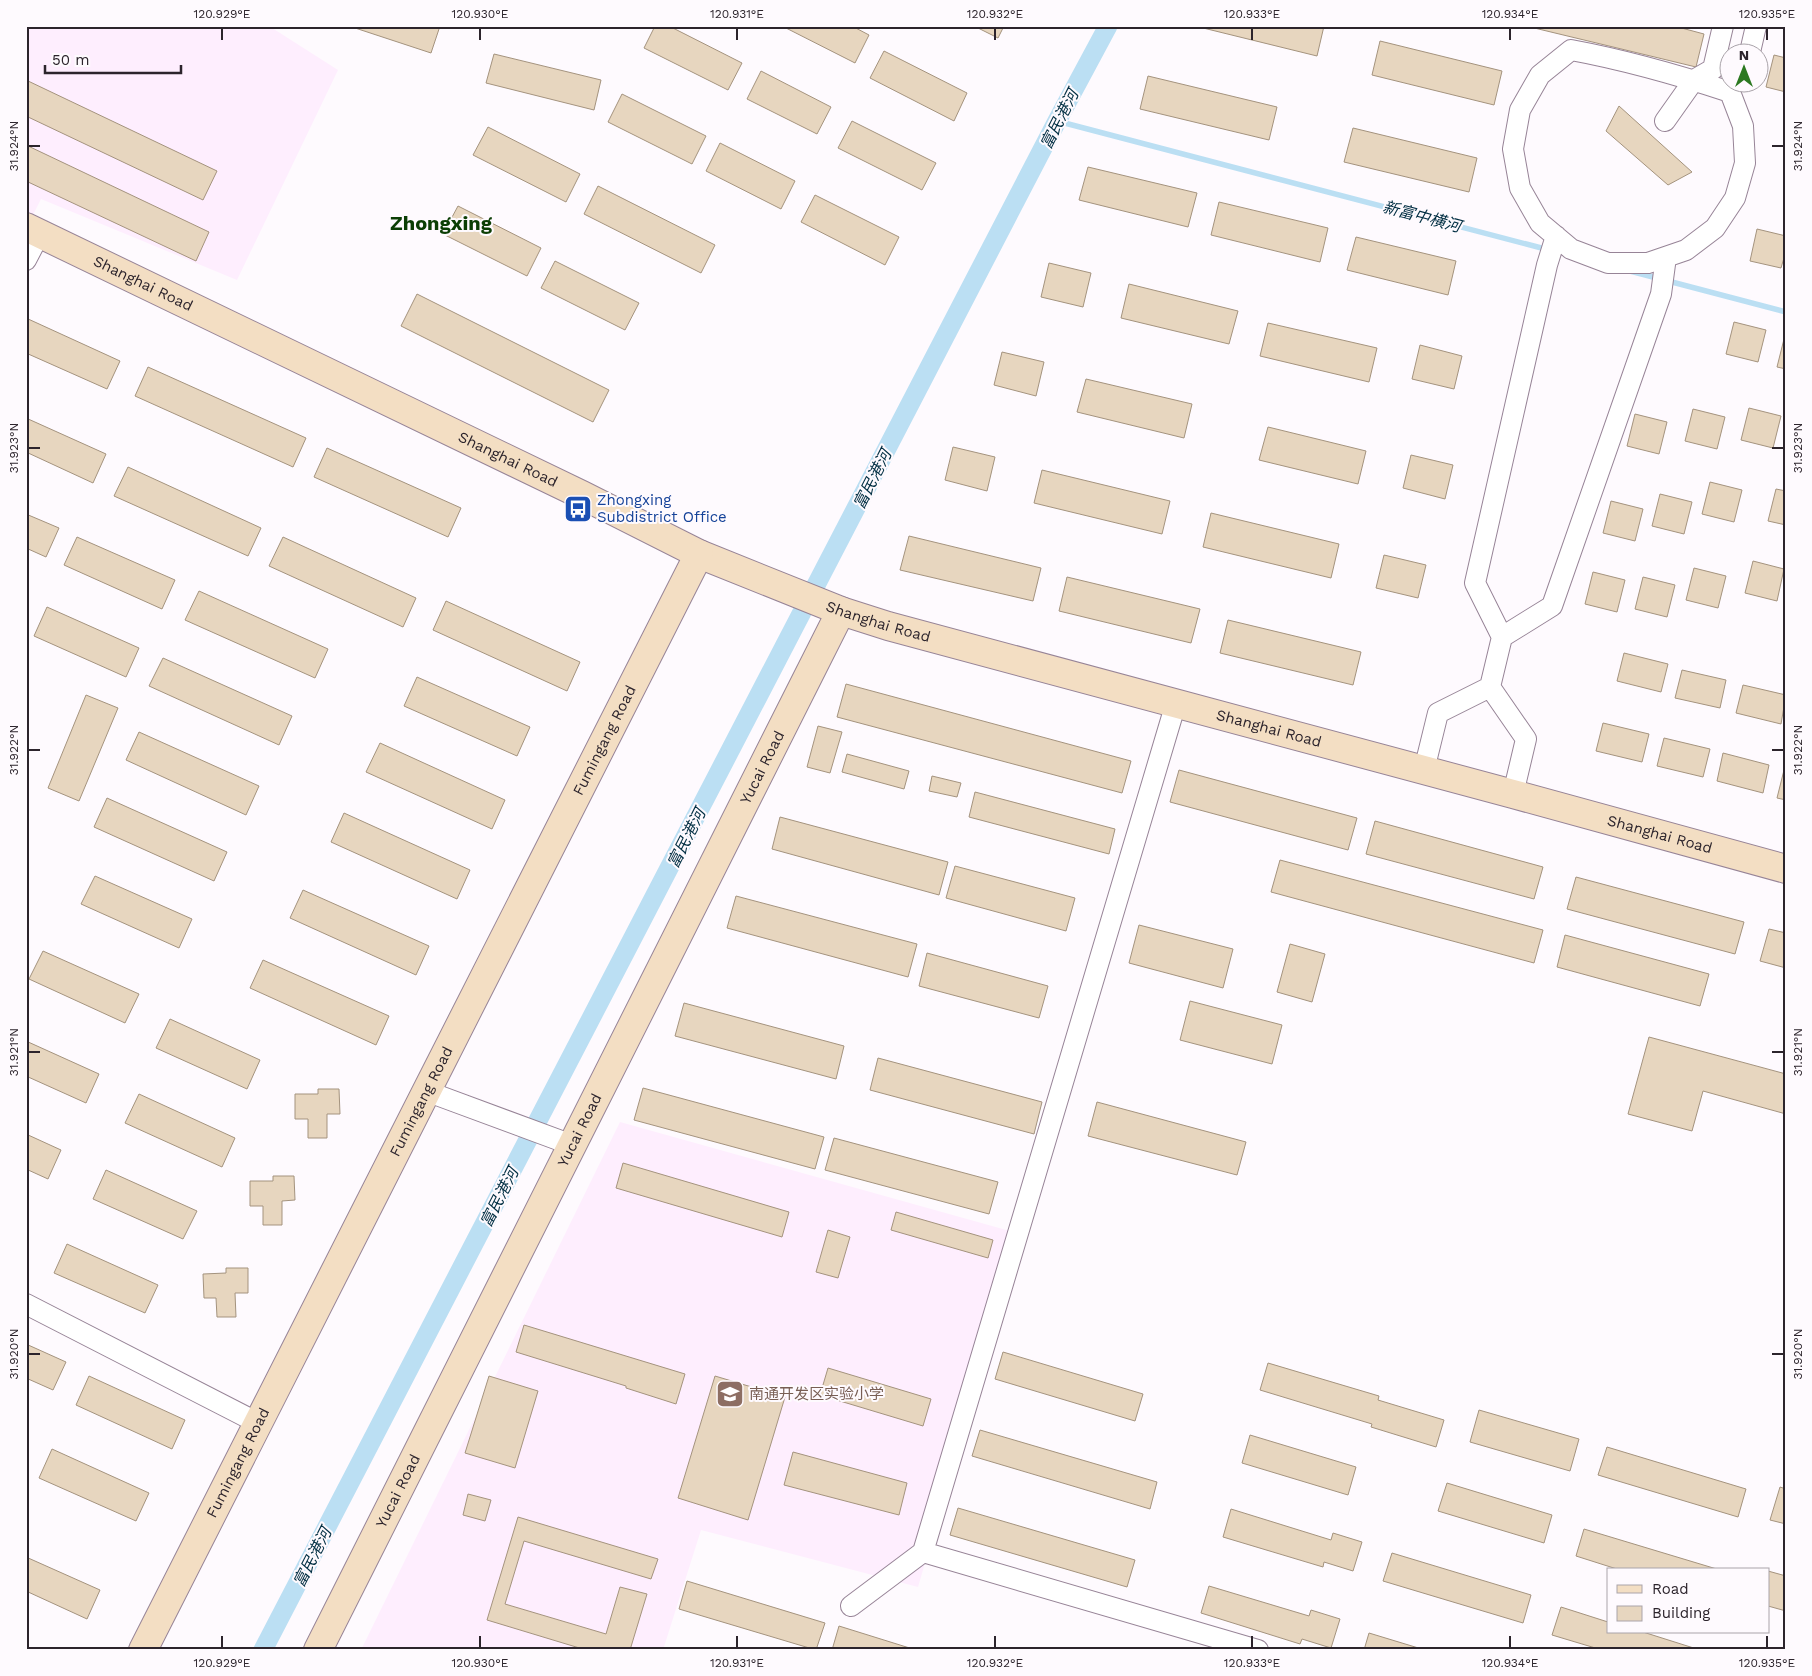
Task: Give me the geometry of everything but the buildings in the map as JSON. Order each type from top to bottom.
[{"type":"street","points":[[1664,121],[1694,80],[1713,69],[1723,26]]},
{"type":"street","points":[[1752,42],[1756,26]]},
{"type":"street","points":[[1720,85],[1694,80],[1609,57],[1571,50],[1540,75],[1520,110],[1513,149],[1520,188],[1540,223],[1570,249],[1608,263],[1648,263],[1686,250],[1715,228],[1735,198],[1745,162],[1743,126],[1734,92]]},
{"type":"street","points":[[26,260],[33,230]]},
{"type":"street","name":"Shanghai Road","points":[[33,230],[582,495],[699,554],[840,610],[888,626],[1786,869]]},
{"type":"street","points":[[1513,794],[1526,739],[1490,687],[1502,637],[1475,583],[1545,275],[1556,236]]},
{"type":"street","points":[[1502,637],[1552,606],[1661,294],[1666,257]]},
{"type":"street","name":"Fumingang Road","points":[[143,1650],[699,554]]},
{"type":"street","name":"Yucai Road","points":[[318,1650],[840,610]]},
{"type":"street","points":[[1424,770],[1438,714],[1490,687]]},
{"type":"street","points":[[851,1606],[924,1552],[1176,703]]},
{"type":"street","points":[[426,1091],[571,1145]]},
{"type":"street","points":[[26,1304],[258,1423]]},
{"type":"street","points":[[924,1552],[1209,1643],[1258,1650]]},
{"type":"shaded area","points":[[26,26],[269,26],[338,70],[237,280],[41,199],[26,229]]},
{"type":"shaded area","name":"南通开发区实验小学","points":[[620,1122],[1021,1234],[918,1587],[701,1530],[663,1650],[361,1650]]},
{"type":"waterway","name":"富民港河","points":[[263,1650],[1108,26]]},
{"type":"waterway","name":"新富中横河","points":[[1057,121],[1549,250]]},
{"type":"waterway","name":"新富中横河","points":[[1630,271],[1786,312]]},
{"type":"place","name":"Zhongxing Subdistrict Office","points":[[578,509]]},
{"type":"place","name":"南通开发区实验小学","points":[[730,1394]]},
{"type":"district","name":"Zhongxing","points":[[441,223]]}]
